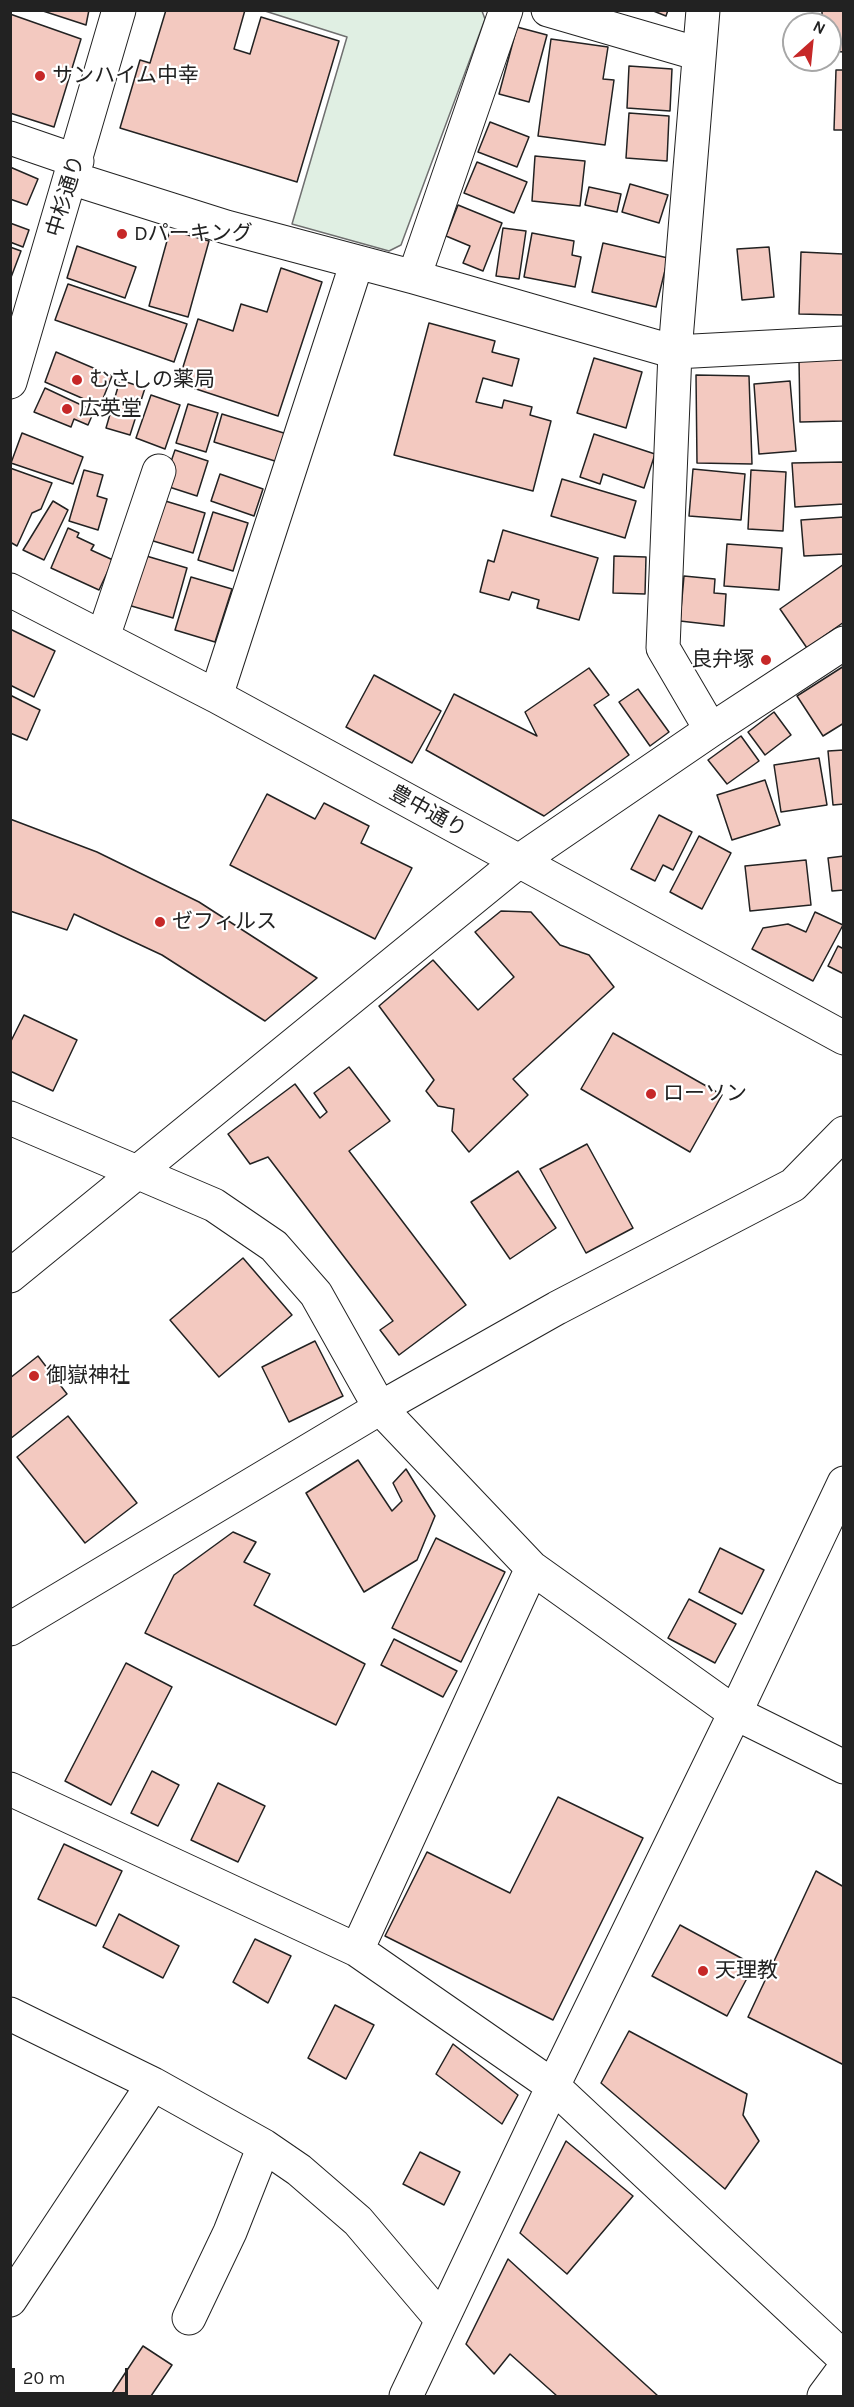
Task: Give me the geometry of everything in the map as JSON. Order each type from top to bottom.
[{"type":"street","name":"中杉通り","points":[[10,382],[74,170],[119,10]]},
{"type":"street","points":[[414,277],[506,10]]},
{"type":"street","points":[[548,10],[699,54]]},
{"type":"street","points":[[703,10],[675,351],[663,648],[711,730]]},
{"type":"street","points":[[10,138],[74,170],[226,227],[414,277],[675,351],[843,343]]},
{"type":"street","points":[[216,696],[357,262]]},
{"type":"street","points":[[103,638],[159,471]]},
{"type":"street","name":"豊中通り","points":[[10,590],[216,696],[843,1038]]},
{"type":"street","points":[[10,1276],[519,861],[843,643]]},
{"type":"street","points":[[10,1118],[214,1205],[274,1246],[316,1294],[380,1408],[532,1568],[735,1713],[843,1767]]},
{"type":"street","points":[[10,1629],[380,1408],[557,1308],[793,1185],[843,1133]]},
{"type":"street","points":[[406,2397],[843,1483]]},
{"type":"street","points":[[357,1950],[532,1568]]},
{"type":"street","points":[[10,1789],[357,1950],[553,2086],[843,2358]]},
{"type":"street","points":[[10,2014],[153,2084],[264,2146],[299,2170],[358,2221],[442,2320]]},
{"type":"street","points":[[10,2300],[153,2084]]},
{"type":"street","points":[[189,2318],[230,2232],[264,2146]]},
{"type":"street","points":[[824,2397],[843,2368]]},
{"type":"green space","points":[[265,11],[482,11],[485,19],[401,245],[389,251],[292,224],[347,37]]},
{"type":"building","points":[[40,10],[89,10],[86,25]]},
{"type":"building","points":[[166,10],[245,10],[234,49],[250,54],[261,17],[339,41],[297,182],[120,128],[140,60],[150,63]]},
{"type":"building","points":[[651,10],[668,10],[666,16]]},
{"type":"building","points":[[822,10],[844,10],[844,52],[842,52],[842,12],[822,12]]},
{"type":"building","name":"サンハイム中幸","points":[[10,14],[81,39],[54,127],[10,113]]},
{"type":"building","points":[[517,27],[547,35],[529,102],[499,94]]},
{"type":"building","points":[[551,39],[608,47],[603,79],[614,80],[605,145],[538,136]]},
{"type":"building","points":[[629,66],[672,69],[670,111],[627,108]]},
{"type":"building","points":[[844,70],[844,130],[834,130],[836,72]]},
{"type":"building","points":[[629,113],[669,116],[667,161],[626,158]]},
{"type":"building","points":[[490,122],[529,137],[517,167],[478,152]]},
{"type":"building","points":[[535,156],[585,161],[580,206],[532,201]]},
{"type":"building","points":[[477,162],[527,182],[514,213],[464,193]]},
{"type":"building","points":[[10,167],[38,179],[27,205],[10,199]]},
{"type":"building","points":[[630,184],[668,195],[659,223],[622,212]]},
{"type":"building","points":[[589,187],[621,194],[617,212],[585,205]]},
{"type":"building","points":[[458,205],[502,223],[483,271],[463,263],[470,246],[446,236]]},
{"type":"building","points":[[10,223],[29,230],[23,247],[10,242]]},
{"type":"building","points":[[503,228],[526,231],[519,279],[496,276]]},
{"type":"building","points":[[170,230],[209,241],[188,317],[149,306]]},
{"type":"building","points":[[532,233],[574,241],[572,255],[581,257],[575,287],[524,277]]},
{"type":"building","points":[[844,240],[844,315],[799,314],[801,252],[843,254]]},
{"type":"building","points":[[603,243],[668,258],[656,307],[592,292]]},
{"type":"building","points":[[77,246],[136,267],[125,298],[67,278]]},
{"type":"building","points":[[10,247],[21,251],[10,280]]},
{"type":"building","points":[[769,247],[774,297],[742,300],[737,249]]},
{"type":"building","points":[[281,268],[322,282],[278,416],[178,383],[198,319],[233,331],[241,304],[267,312]]},
{"type":"building","points":[[68,284],[187,324],[174,362],[55,320]]},
{"type":"building","points":[[429,323],[495,341],[492,352],[519,359],[512,386],[483,378],[476,402],[502,408],[504,400],[532,407],[530,415],[551,421],[533,491],[394,455]]},
{"type":"building","points":[[56,352],[112,376],[100,406],[45,382]]},
{"type":"building","points":[[594,358],[642,372],[626,428],[577,413]]},
{"type":"building","points":[[799,359],[844,359],[844,421],[800,422]]},
{"type":"building","points":[[696,375],[749,376],[752,464],[697,463]]},
{"type":"building","points":[[120,380],[145,388],[130,435],[106,428]]},
{"type":"building","points":[[790,381],[796,451],[759,454],[754,384]]},
{"type":"building","points":[[45,388],[94,411],[88,425],[74,419],[71,427],[34,412]]},
{"type":"building","points":[[151,395],[180,405],[165,449],[136,438]]},
{"type":"building","points":[[188,404],[218,413],[206,452],[176,443]]},
{"type":"building","points":[[222,414],[287,434],[278,462],[214,442]]},
{"type":"building","points":[[22,433],[83,457],[73,484],[11,463]]},
{"type":"building","points":[[594,434],[655,454],[644,488],[603,474],[600,484],[580,477]]},
{"type":"building","points":[[175,450],[208,461],[197,496],[163,485]]},
{"type":"building","points":[[844,462],[844,504],[795,507],[792,463]]},
{"type":"building","points":[[10,468],[52,483],[41,509],[32,513],[17,546],[10,542]]},
{"type":"building","points":[[693,469],[745,474],[741,520],[689,516]]},
{"type":"building","points":[[84,470],[103,475],[97,496],[107,499],[98,530],[69,521]]},
{"type":"building","points":[[751,470],[786,472],[783,531],[748,529]]},
{"type":"building","points":[[220,474],[263,489],[254,516],[211,501]]},
{"type":"building","points":[[562,479],[636,501],[625,538],[551,516]]},
{"type":"building","points":[[162,500],[205,513],[193,553],[150,540]]},
{"type":"building","points":[[53,501],[68,510],[44,560],[23,550]]},
{"type":"building","points":[[213,512],[248,523],[233,571],[198,560]]},
{"type":"building","points":[[844,517],[844,554],[804,556],[801,520]]},
{"type":"building","points":[[68,528],[79,533],[77,537],[94,545],[91,550],[113,560],[99,590],[51,568]]},
{"type":"building","points":[[503,530],[598,558],[579,620],[537,608],[539,600],[512,592],[509,600],[480,592],[488,560],[494,562]]},
{"type":"building","points":[[727,544],[782,548],[779,590],[724,586]]},
{"type":"building","points":[[143,555],[187,568],[173,618],[128,605]]},
{"type":"building","points":[[614,556],[646,557],[645,594],[613,593]]},
{"type":"building","points":[[844,564],[844,622],[807,648],[780,609]]},
{"type":"building","points":[[684,576],[715,579],[714,593],[726,594],[724,626],[680,621]]},
{"type":"building","points":[[191,577],[232,589],[215,642],[175,630]]},
{"type":"building","points":[[10,629],[55,651],[34,697],[10,685]]},
{"type":"building","points":[[844,666],[844,723],[823,736],[797,696]]},
{"type":"building","points":[[589,668],[609,695],[594,705],[629,755],[544,816],[426,750],[454,694],[537,736],[525,712]]},
{"type":"building","points":[[374,675],[441,711],[412,763],[346,727]]},
{"type":"building","points":[[638,689],[669,732],[650,746],[619,702]]},
{"type":"building","points":[[10,695],[40,710],[27,740],[10,733]]},
{"type":"building","points":[[774,712],[791,735],[765,755],[748,732]]},
{"type":"building","points":[[741,736],[759,761],[727,784],[708,760]]},
{"type":"building","points":[[844,750],[844,804],[833,805],[828,751]]},
{"type":"building","points":[[819,758],[827,805],[781,812],[774,765]]},
{"type":"building","points":[[765,780],[780,825],[732,840],[717,795]]},
{"type":"building","points":[[267,794],[315,819],[324,803],[369,826],[361,843],[412,868],[375,939],[230,865]]},
{"type":"building","points":[[659,815],[692,832],[673,870],[663,865],[655,881],[631,869]]},
{"type":"building","name":"ゼフィルス","points":[[10,819],[97,852],[199,902],[317,978],[265,1021],[162,955],[74,914],[67,930],[10,911]]},
{"type":"building","points":[[699,836],[731,853],[702,909],[670,892]]},
{"type":"building","points":[[844,856],[844,890],[832,891],[828,858]]},
{"type":"building","points":[[806,860],[811,905],[750,911],[745,866]]},
{"type":"building","points":[[501,911],[531,912],[560,945],[589,955],[614,987],[513,1079],[528,1095],[469,1152],[452,1131],[454,1109],[438,1106],[426,1091],[434,1080],[379,1006],[433,960],[478,1010],[514,977],[475,932]]},
{"type":"building","points":[[815,912],[843,925],[813,981],[752,949],[763,928],[788,924],[806,932]]},
{"type":"building","points":[[838,946],[844,949],[844,974],[828,966]]},
{"type":"building","points":[[24,1015],[77,1040],[53,1091],[10,1071],[10,1043]]},
{"type":"building","points":[[613,1033],[722,1095],[690,1152],[581,1089]]},
{"type":"building","points":[[349,1067],[390,1121],[349,1151],[466,1305],[399,1355],[380,1330],[393,1321],[268,1157],[250,1164],[228,1134],[295,1084],[320,1118],[327,1112],[314,1093]]},
{"type":"building","points":[[587,1144],[633,1228],[586,1253],[540,1169]]},
{"type":"building","points":[[518,1171],[556,1228],[510,1259],[471,1202]]},
{"type":"building","points":[[243,1258],[292,1315],[219,1377],[170,1320]]},
{"type":"building","points":[[315,1341],[343,1396],[289,1422],[262,1367]]},
{"type":"building","name":"御嶽神社","points":[[38,1356],[67,1394],[10,1439],[10,1378]]},
{"type":"building","points":[[68,1416],[137,1503],[85,1543],[17,1457]]},
{"type":"building","points":[[358,1460],[392,1511],[402,1501],[393,1483],[406,1469],[435,1516],[417,1560],[364,1592],[306,1493]]},
{"type":"building","points":[[233,1532],[256,1542],[244,1562],[270,1574],[254,1605],[365,1664],[336,1725],[145,1633],[174,1575]]},
{"type":"building","points":[[436,1538],[505,1572],[461,1662],[392,1628]]},
{"type":"building","points":[[720,1548],[764,1570],[742,1614],[699,1592]]},
{"type":"building","points":[[689,1599],[736,1624],[715,1663],[668,1638]]},
{"type":"building","points":[[394,1639],[457,1671],[443,1697],[381,1665]]},
{"type":"building","points":[[126,1663],[172,1687],[111,1805],[65,1781]]},
{"type":"building","points":[[152,1771],[179,1785],[158,1826],[131,1813]]},
{"type":"building","points":[[218,1783],[265,1806],[238,1862],[191,1840]]},
{"type":"building","points":[[558,1797],[643,1838],[553,2020],[385,1936],[427,1852],[510,1893]]},
{"type":"building","points":[[64,1844],[122,1871],[96,1926],[38,1899]]},
{"type":"building","points":[[816,1871],[844,1887],[844,2065],[748,2017]]},
{"type":"building","points":[[119,1914],[179,1946],[163,1978],[103,1947]]},
{"type":"building","name":"天理教","points":[[680,1925],[754,1965],[727,2016],[652,1976]]},
{"type":"building","points":[[255,1939],[291,1956],[268,2003],[233,1982]]},
{"type":"building","points":[[335,2005],[374,2025],[346,2079],[308,2058]]},
{"type":"building","points":[[629,2031],[747,2094],[743,2115],[759,2141],[725,2189],[601,2083]]},
{"type":"building","points":[[453,2044],[518,2095],[502,2124],[436,2074]]},
{"type":"building","points":[[566,2141],[633,2196],[567,2274],[520,2233]]},
{"type":"building","points":[[420,2152],[460,2172],[444,2205],[403,2184]]},
{"type":"building","points":[[508,2259],[658,2396],[557,2396],[510,2354],[494,2374],[466,2344]]},
{"type":"building","points":[[143,2346],[172,2365],[151,2396],[110,2396]]},
{"type":"place","name":"サンハイム中幸","points":[[40,76]]},
{"type":"place","name":"Dパーキング","points":[[122,234]]},
{"type":"place","name":"むさしの薬局","points":[[77,380]]},
{"type":"place","name":"広英堂","points":[[67,409]]},
{"type":"place","name":"良弁塚","points":[[766,660]]},
{"type":"place","name":"ゼフィルス","points":[[160,922]]},
{"type":"place","name":"ローソン","points":[[651,1094]]},
{"type":"place","name":"御嶽神社","points":[[34,1376]]},
{"type":"place","name":"天理教","points":[[703,1971]]}]
